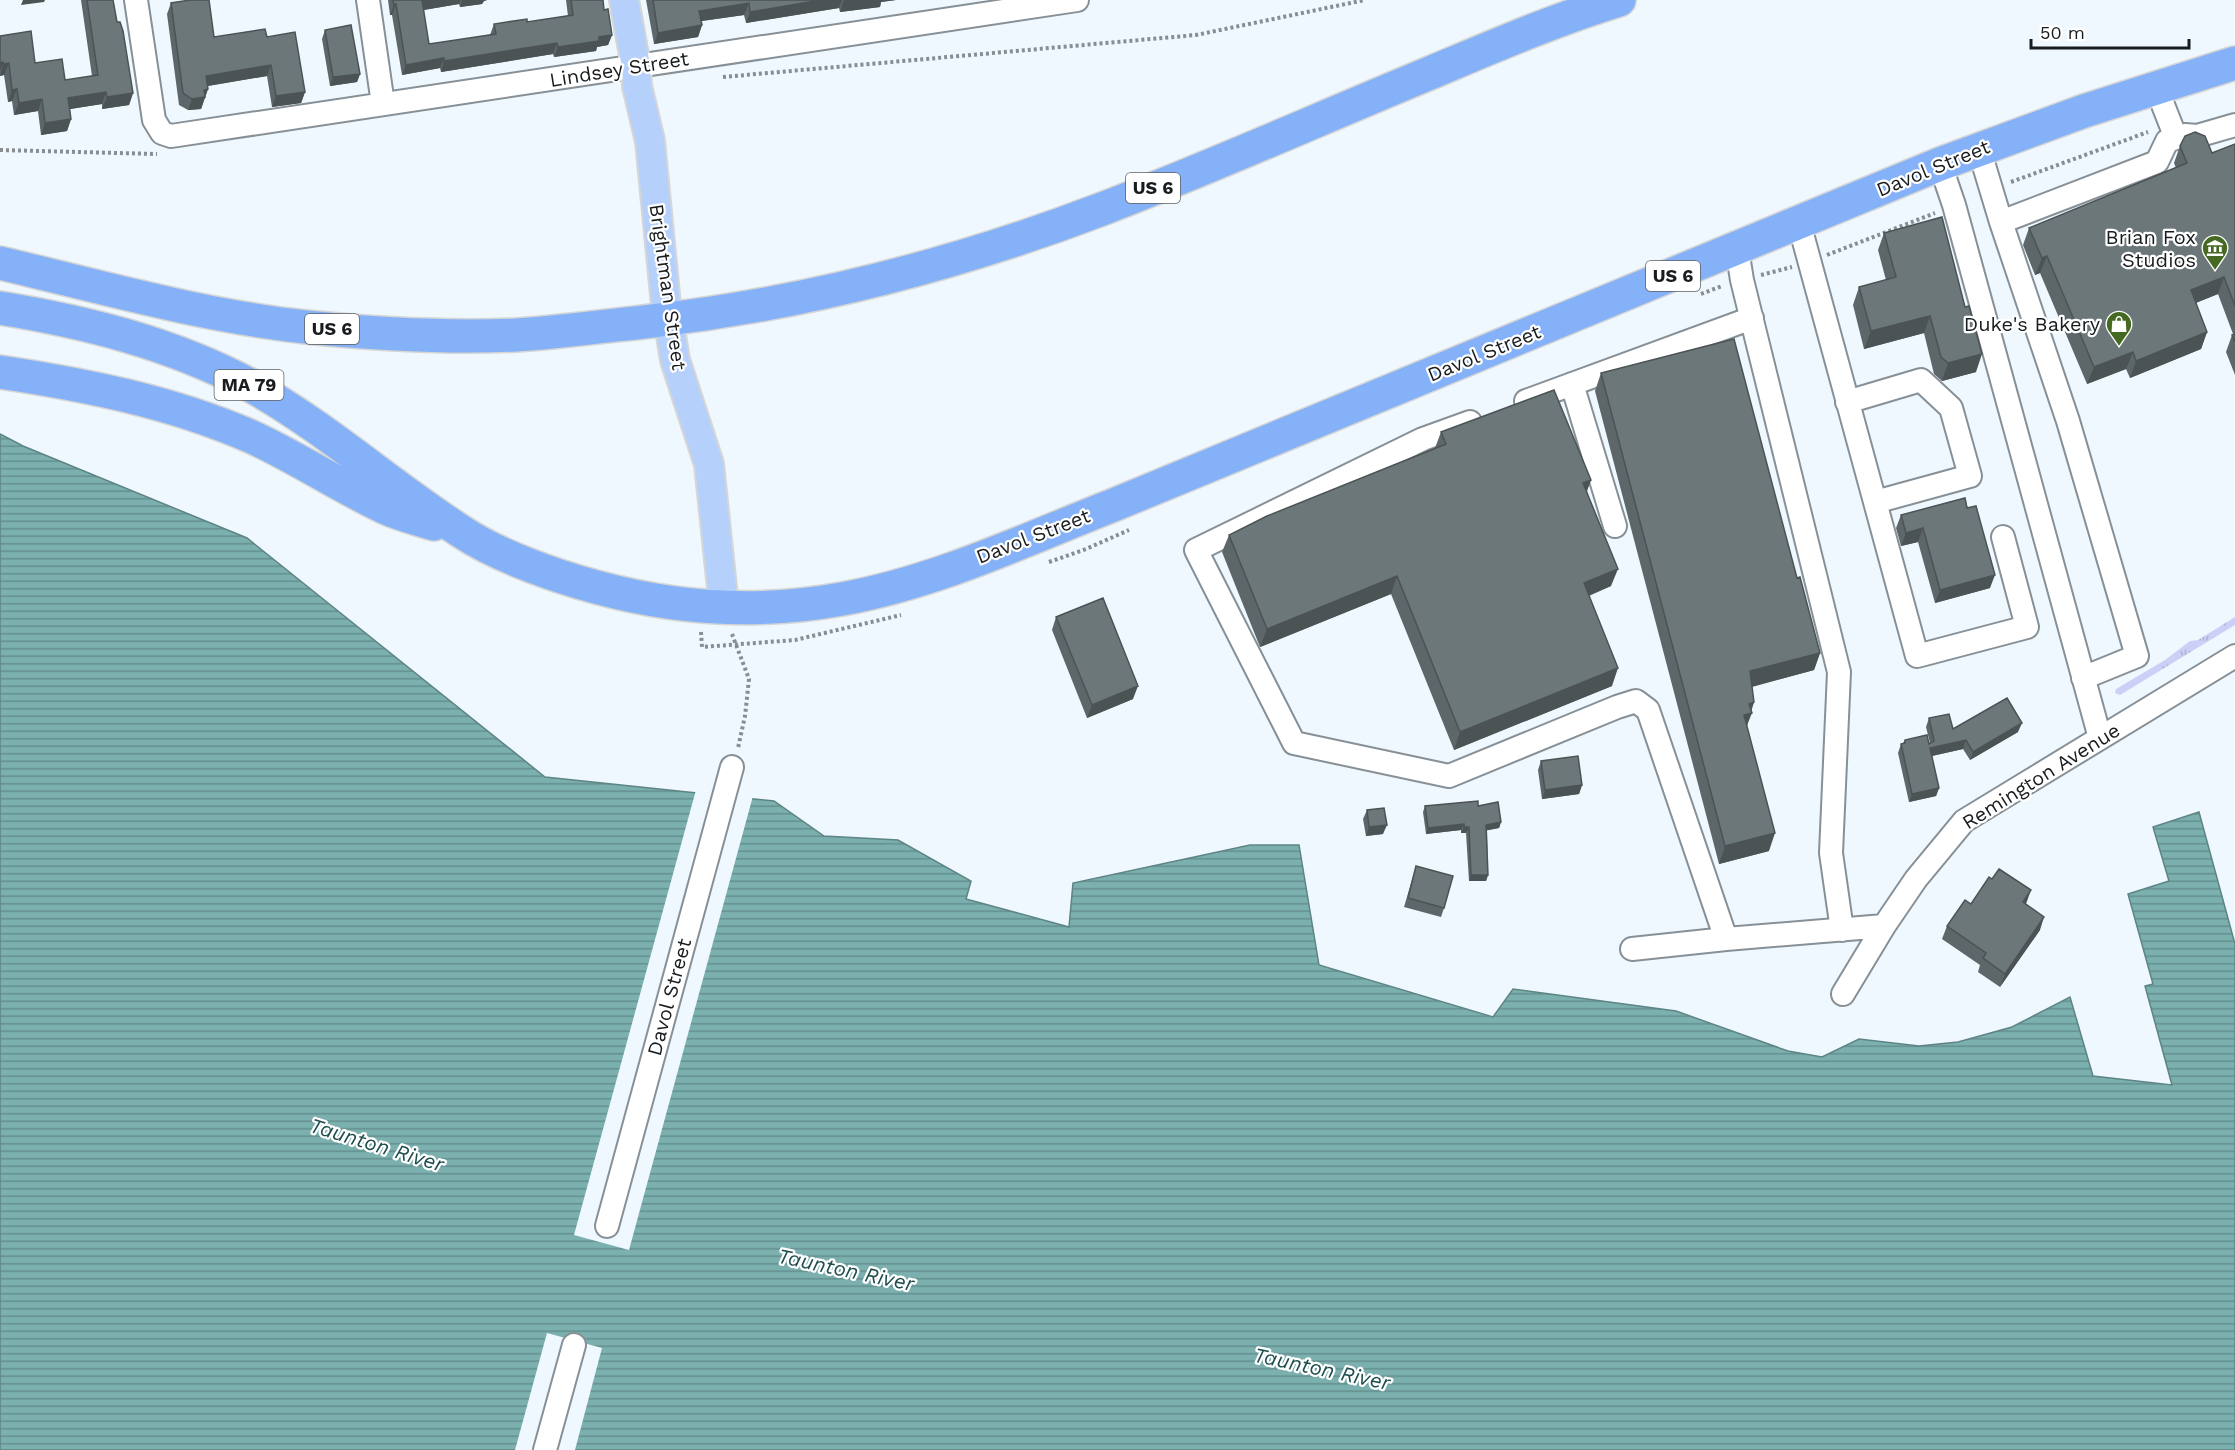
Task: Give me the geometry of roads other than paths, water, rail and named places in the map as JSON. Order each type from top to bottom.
[{"type":"highway","name":"US 6","points":[[0,263],[204,310],[305,327],[413,334],[512,335],[581,330],[749,308],[842,290],[944,263],[1038,233],[1108,207],[1518,36],[1619,0]]},
{"type":"highway","name":"Davol Street","points":[[724,607],[768,608],[844,599],[899,586],[951,568],[1116,504],[1940,164],[2156,87],[2235,63]]},
{"type":"highway","name":"MA 79","points":[[0,308],[118,332],[167,348],[226,373],[250,385],[303,419],[464,534]]},
{"type":"highway","name":"US 6","points":[[0,372],[56,380],[146,400],[206,418],[254,438],[388,509],[464,534],[520,561],[580,583],[660,602],[724,607]]},
{"type":"main road","name":"Brightman Street","points":[[624,0],[636,66],[637,86],[650,141],[675,360],[709,464],[724,607]]},
{"type":"street","name":"Lindsey Street","points":[[136,0],[154,120],[162,133],[176,136],[1077,0]]},
{"type":"street","points":[[368,0],[383,104]]},
{"type":"street","points":[[2156,87],[2174,131],[2197,136],[2235,125]]},
{"type":"street","points":[[2001,222],[2157,162],[2174,131]]},
{"type":"street","points":[[1979,149],[2068,421],[2137,656],[2083,678]]},
{"type":"street","points":[[1940,164],[1954,205],[2100,738]]},
{"type":"street","points":[[1799,223],[1917,656],[2027,627],[2003,537]]},
{"type":"street","points":[[1737,249],[1839,672],[1831,853],[1842,930]]},
{"type":"street","points":[[1508,408],[1752,318]]},
{"type":"street","points":[[1847,402],[1921,381],[1951,408],[1970,476],[1875,502]]},
{"type":"street","points":[[1572,384],[1615,526]]},
{"type":"street","points":[[1487,416],[1423,439],[1196,550],[1294,743],[1449,776],[1636,701],[1648,710],[1726,939]]},
{"type":"street","name":"Remington Avenue","points":[[1843,994],[1884,926],[1916,879],[1964,821],[2235,656]]},
{"type":"street","name":"Davol Street","points":[[607,1226],[732,767]]},
{"type":"street","points":[[1632,949],[1884,926]]},
{"type":"street","points":[[545,1450],[574,1345]]},
{"type":"water","name":"Taunton River","points":[[0,434],[23,446],[247,538],[545,777],[774,801],[824,836],[898,840],[971,881],[966,899],[1069,927],[1073,883],[1250,845],[1299,845],[1319,965],[1493,1017],[1513,989],[1676,1011],[1788,1051],[1822,1057],[1859,1039],[1919,1046],[1958,1042],[2012,1027],[2070,997],[2093,1076],[2172,1085],[2145,986],[2153,984],[2128,894],[2169,881],[2153,827],[2199,812],[2235,944],[2235,1450],[0,1450]]},
{"type":"place","name":"Brian Fox Studios","points":[[2215,271]]},
{"type":"place","name":"Duke's Bakery","points":[[2119,347]]}]
